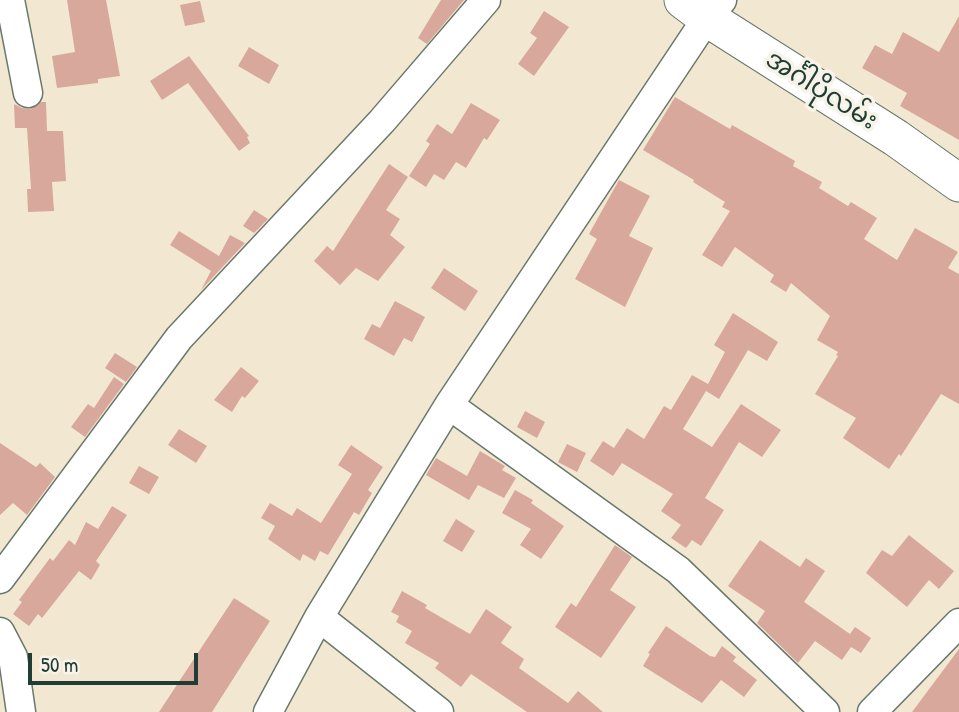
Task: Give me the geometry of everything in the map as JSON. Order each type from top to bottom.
[{"type":"main road","name":"အင်္ဂါပိုလမ်း","points":[[704,6],[959,183]]},
{"type":"street","points":[[10,0],[28,93]]},
{"type":"street","points":[[0,579],[179,338],[382,121],[486,0]]},
{"type":"street","points":[[268,712],[319,617],[449,405],[704,6]]},
{"type":"street","points":[[449,405],[678,570],[825,712]]},
{"type":"street","points":[[319,617],[439,712]]},
{"type":"street","points":[[872,712],[959,624]]},
{"type":"street","points":[[0,632],[13,657],[22,712]]},
{"type":"building","points":[[67,0],[106,0],[120,76],[98,79],[98,83],[57,88],[52,56],[75,52]]},
{"type":"building","points":[[441,0],[464,0],[427,44],[418,38]]},
{"type":"building","points":[[200,1],[205,22],[185,26],[180,5]]},
{"type":"building","points":[[544,11],[569,27],[534,76],[518,64],[537,38],[530,33]]},
{"type":"building","points":[[959,16],[959,140],[900,106],[907,93],[862,68],[875,45],[892,54],[903,32],[939,52]]},
{"type":"building","points":[[249,47],[279,65],[269,84],[238,66]]},
{"type":"building","points":[[189,56],[249,136],[247,137],[250,143],[239,151],[188,83],[162,100],[150,81]]},
{"type":"building","points":[[675,97],[730,129],[732,125],[795,161],[793,166],[822,182],[819,188],[848,206],[851,202],[877,218],[864,239],[897,260],[915,228],[958,252],[948,268],[959,274],[959,404],[941,394],[901,456],[899,454],[889,469],[843,438],[856,418],[815,394],[838,356],[838,352],[817,340],[830,316],[791,283],[786,292],[770,282],[774,275],[735,247],[722,267],[702,255],[730,211],[722,207],[725,202],[643,150]]},
{"type":"building","points":[[46,102],[47,131],[63,131],[66,181],[52,182],[54,211],[28,212],[27,189],[31,189],[27,128],[15,128],[14,104],[30,109]]},
{"type":"building","points":[[471,103],[500,120],[487,140],[484,138],[466,168],[456,162],[444,180],[434,174],[426,187],[409,176],[430,144],[426,141],[437,124],[452,134]]},
{"type":"building","points":[[389,164],[408,177],[386,210],[400,219],[390,235],[405,247],[378,281],[356,268],[340,285],[314,261],[327,246],[333,251]]},
{"type":"building","points":[[619,180],[650,196],[629,236],[653,248],[625,307],[575,279],[597,239],[589,234]]},
{"type":"building","points":[[254,210],[268,219],[254,233],[243,226]]},
{"type":"building","points":[[179,231],[219,256],[230,235],[245,243],[201,290],[211,271],[170,245]]},
{"type":"building","points":[[444,268],[478,291],[465,311],[431,288]]},
{"type":"building","points":[[395,301],[425,317],[412,342],[404,338],[394,356],[364,339],[372,324],[380,328]]},
{"type":"building","points":[[733,313],[778,342],[767,361],[748,350],[719,399],[706,391],[683,429],[712,447],[741,404],[781,430],[762,457],[739,442],[705,498],[724,510],[701,546],[692,540],[686,548],[671,538],[681,525],[661,511],[673,494],[622,463],[613,476],[590,461],[603,441],[614,448],[627,428],[644,439],[664,406],[671,410],[692,375],[708,384],[725,352],[714,345]]},
{"type":"building","points":[[115,353],[137,367],[126,382],[105,368]]},
{"type":"building","points":[[241,367],[259,381],[245,398],[242,396],[232,412],[214,400]]},
{"type":"building","points":[[114,377],[124,384],[85,437],[71,427],[88,404],[94,408]]},
{"type":"building","points":[[525,411],[545,422],[537,438],[517,427]]},
{"type":"building","points":[[179,429],[207,446],[196,463],[168,445]]},
{"type":"building","points":[[0,443],[36,467],[40,463],[55,477],[27,515],[13,503],[0,515]]},
{"type":"building","points":[[567,444],[586,453],[577,472],[558,462]]},
{"type":"building","points":[[351,445],[383,467],[368,490],[372,493],[359,515],[354,512],[328,555],[320,551],[315,561],[303,554],[300,561],[268,539],[275,526],[261,518],[270,503],[292,516],[297,508],[321,523],[352,474],[338,465]]},
{"type":"building","points":[[480,451],[505,466],[502,470],[516,478],[504,498],[478,485],[469,500],[426,475],[436,458],[467,476]]},
{"type":"building","points":[[139,466],[159,477],[149,494],[129,483]]},
{"type":"building","points":[[515,490],[533,500],[531,503],[564,526],[541,559],[520,545],[531,529],[502,513]]},
{"type":"building","points":[[112,506],[127,515],[96,561],[100,565],[91,580],[79,571],[42,618],[38,614],[29,626],[13,614],[22,602],[19,600],[50,558],[53,561],[69,540],[75,545],[86,522],[98,529]]},
{"type":"building","points":[[456,519],[475,531],[462,552],[443,541]]},
{"type":"building","points":[[909,535],[954,571],[939,589],[929,580],[907,607],[866,573],[882,550],[892,556]]},
{"type":"building","points":[[760,540],[800,567],[806,558],[825,571],[804,602],[850,634],[855,627],[871,638],[861,653],[851,647],[842,660],[815,641],[798,663],[757,623],[765,611],[728,586]]},
{"type":"building","points":[[615,545],[632,557],[610,590],[636,607],[601,658],[555,627],[571,603],[576,607]]},
{"type":"building","points":[[402,591],[470,634],[486,609],[512,627],[501,643],[524,659],[519,668],[568,703],[578,691],[603,712],[527,712],[471,674],[461,687],[435,668],[439,663],[405,643],[412,631],[396,622],[399,616],[391,612]]},
{"type":"building","points":[[234,598],[270,621],[212,712],[159,712]]},
{"type":"building","points":[[666,626],[710,656],[715,657],[722,646],[736,657],[733,661],[757,680],[744,697],[721,680],[702,703],[643,666],[650,654],[648,653]]},
{"type":"building","points":[[959,649],[959,712],[912,712]]}]
